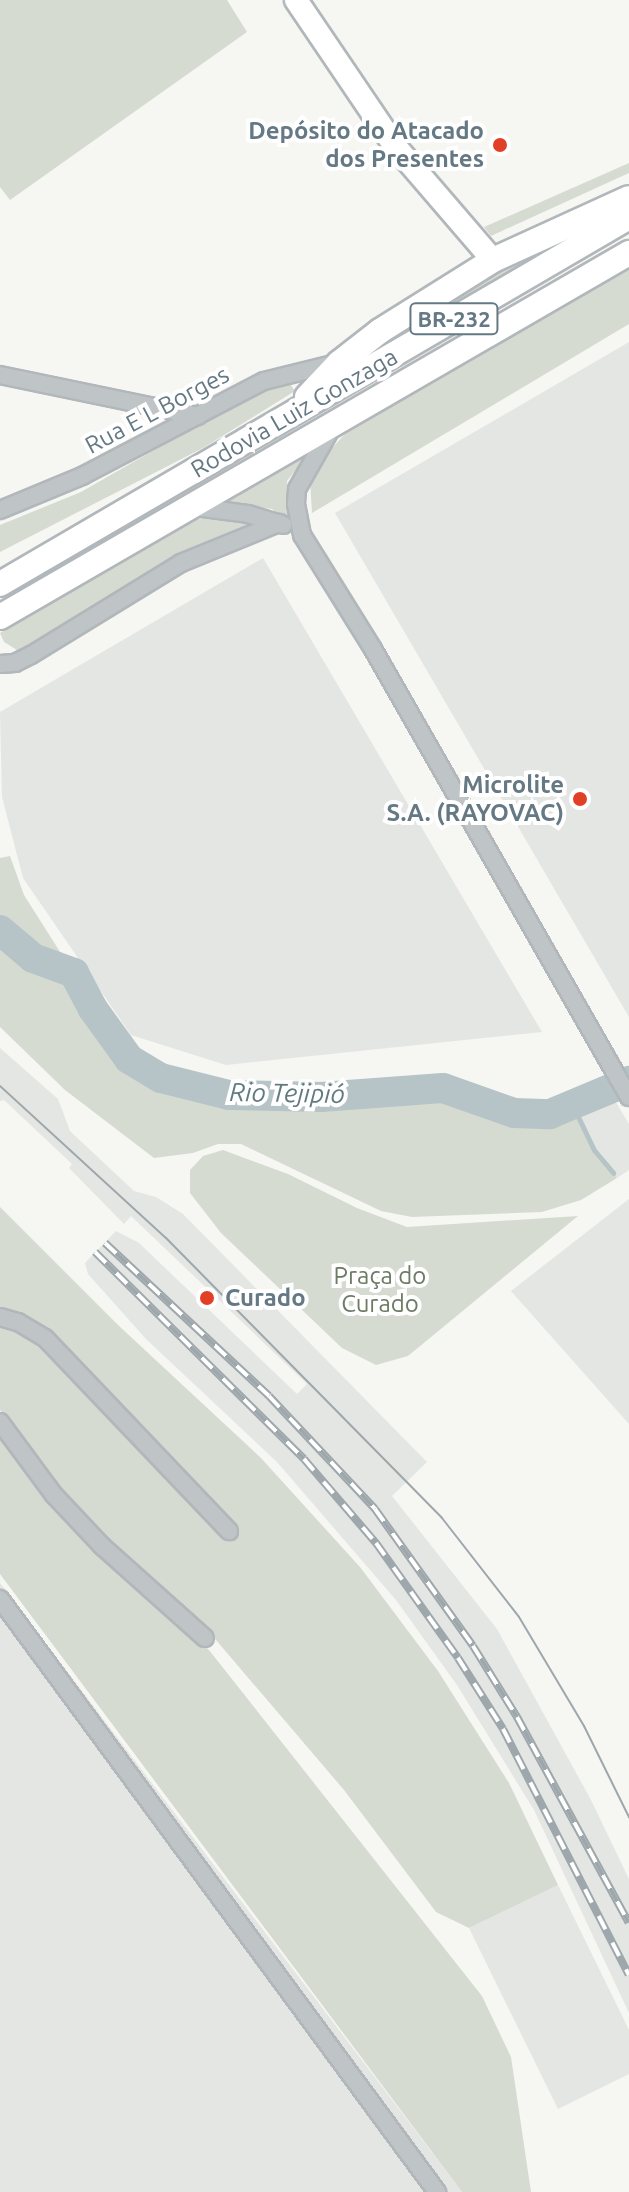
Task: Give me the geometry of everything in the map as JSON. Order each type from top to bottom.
[{"type":"highway","points":[[290,416],[339,363],[380,331],[493,260],[629,198]]},
{"type":"highway","name":"Rodovia Luiz Gonzaga","points":[[5,581],[629,217]]},
{"type":"highway","name":"Rodovia Luiz Gonzaga","points":[[0,617],[195,507],[629,253]]},
{"type":"main road","points":[[296,0],[394,145],[493,260]]},
{"type":"street","name":"Rua E L Borges","points":[[0,510],[82,476],[264,381],[339,363]]},
{"type":"street","points":[[0,375],[198,416]]},
{"type":"street","points":[[333,425],[297,489],[296,504],[302,535],[381,662],[628,1096]]},
{"type":"street","points":[[195,507],[248,514],[279,523],[302,535]]},
{"type":"street","points":[[0,664],[15,663],[31,655],[181,563],[279,523]]},
{"type":"street","points":[[0,1317],[18,1322],[45,1338],[229,1531]]},
{"type":"street","points":[[0,1422],[54,1495],[102,1546],[205,1638]]},
{"type":"street","points":[[0,1599],[437,2192]]},
{"type":"shaded area","points":[[629,342],[629,1017],[335,513]]},
{"type":"shaded area","points":[[263,558],[542,1032],[226,1065],[131,1035],[23,878],[2,797],[0,712]]},
{"type":"shaded area","points":[[0,1048],[58,1099],[70,1131],[134,1191],[156,1197],[183,1214],[427,1462],[392,1496],[497,1629],[591,1800],[629,1879],[629,2013],[534,1810],[457,1685],[396,1600],[277,1462],[146,1339],[88,1274],[85,1263],[116,1231],[139,1243],[297,1394],[307,1384],[131,1216],[124,1224],[69,1168],[72,1164],[4,1100],[0,1101]]},
{"type":"shaded area","points":[[609,1091],[629,1124],[629,1170],[617,1178],[594,1150],[573,1106]]},
{"type":"shaded area","points":[[629,1199],[629,1424],[511,1291]]},
{"type":"shaded area","points":[[0,1583],[462,2192],[0,2192]]},
{"type":"shaded area","points":[[558,1885],[629,2030],[629,2074],[558,2109],[469,1928]]},
{"type":"green space","points":[[0,0],[227,0],[247,32],[10,200],[0,187]]},
{"type":"green space","points":[[629,163],[629,173],[491,236],[484,227]]},
{"type":"green space","points":[[619,212],[365,357],[406,322],[494,270]]},
{"type":"green space","points":[[629,265],[629,324],[312,513],[310,480],[323,458],[344,435]]},
{"type":"green space","points":[[287,380],[295,391],[203,448],[0,552],[0,525],[81,492],[240,401]]},
{"type":"green space","points":[[313,448],[287,481],[291,525],[272,509],[219,503]]},
{"type":"green space","points":[[215,515],[265,523],[25,655],[4,642],[0,633],[59,595],[189,521]]},
{"type":"green space","points":[[10,856],[24,895],[121,1048],[129,1059],[161,1078],[229,1095],[266,1098],[443,1088],[514,1113],[550,1114],[573,1106],[594,1150],[617,1178],[581,1200],[542,1212],[412,1217],[381,1211],[241,1144],[218,1144],[193,1153],[154,1158],[65,1090],[0,1027],[0,858]]},
{"type":"green space","name":"Praça do Curado","points":[[223,1150],[288,1174],[357,1208],[407,1227],[578,1216],[408,1356],[376,1365],[342,1348],[221,1233],[190,1193],[190,1170],[203,1156]]},
{"type":"green space","points":[[0,1207],[118,1325],[261,1458],[360,1567],[438,1671],[509,1783],[558,1885],[469,1928],[436,1912],[344,1790],[210,1633],[105,1537],[57,1488],[0,1410]]},
{"type":"green space","points":[[0,1431],[99,1552],[209,1650],[482,1996],[511,2057],[531,2192],[462,2192],[0,1574]]},
{"type":"waterway","name":"Rio Tejipió","points":[[0,930],[33,958],[74,973],[93,1009],[129,1059],[161,1078],[229,1095],[321,1097],[443,1088],[514,1113],[550,1114],[629,1081]]},
{"type":"waterway","points":[[573,1106],[594,1150],[613,1173]]},
{"type":"tram line","points":[[0,1086],[166,1238],[442,1518],[519,1617],[584,1726],[629,1817]]},
{"type":"railway","points":[[105,1243],[269,1396],[375,1509],[473,1646],[517,1717],[629,1923]]},
{"type":"railway","points":[[95,1252],[304,1459],[376,1543],[458,1658],[503,1729],[629,1975]]},
{"type":"place","name":"Depósito do Atacado dos Presentes","points":[[500,145]]},
{"type":"place","name":"Microlite S.A. (RAYOVAC)","points":[[580,799]]},
{"type":"place","name":"Curado","points":[[207,1298]]}]
